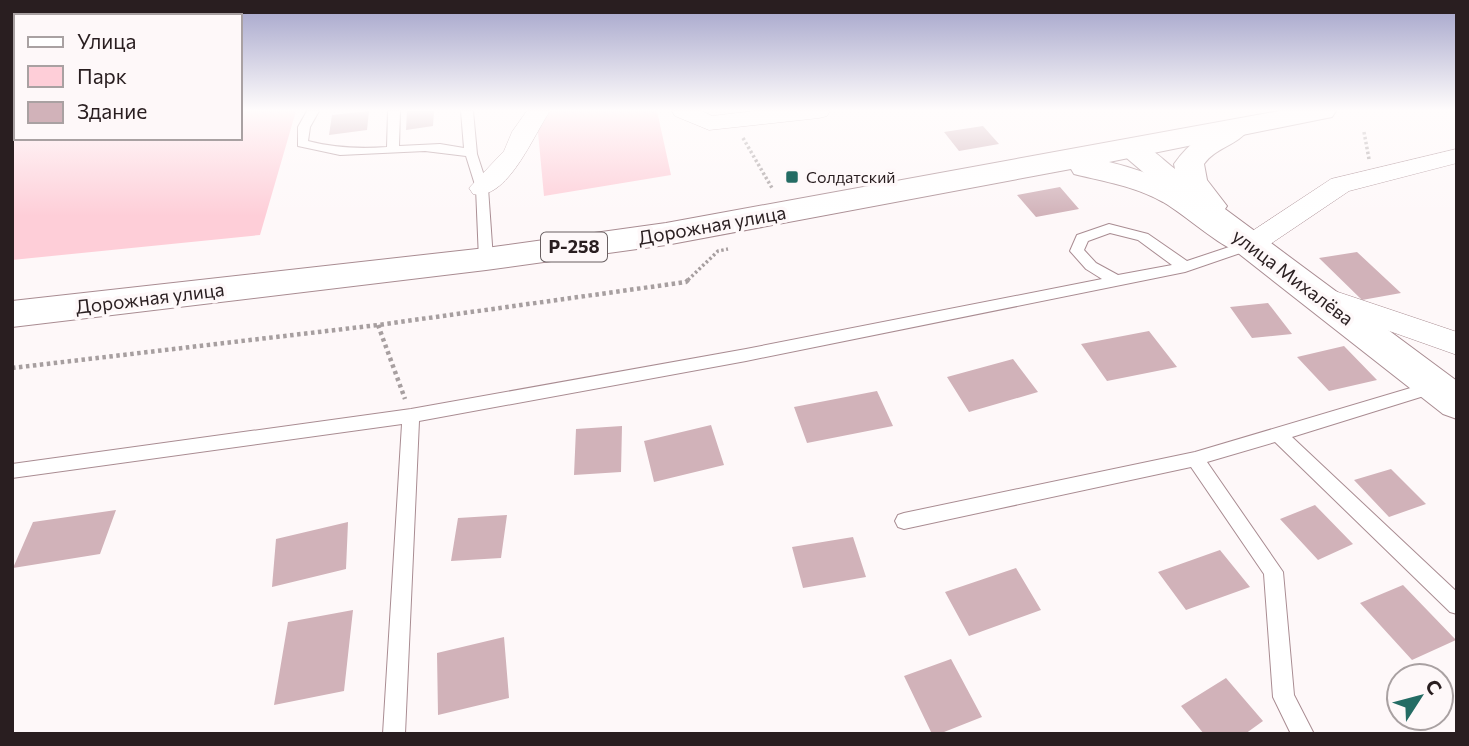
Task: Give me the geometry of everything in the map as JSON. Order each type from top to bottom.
[{"type":"main road","name":"Дорожная улица","points":[[12,313],[486,260],[666,234],[1148,146]]},
{"type":"main road","points":[[1206,146],[1199,150],[1189,164],[1192,181],[1205,201],[1250,245]]},
{"type":"main road","name":"улица Михалёва","points":[[1131,149],[1250,245],[1321,296],[1446,395]]},
{"type":"main road","points":[[1027,169],[1070,167],[1131,175],[1161,187],[1250,245]]},
{"type":"street","points":[[482,188],[515,154],[518,146]]},
{"type":"street","points":[[1250,245],[1340,185],[1457,156]]},
{"type":"street","points":[[1321,296],[1457,344]]},
{"type":"lane","points":[[315,146],[344,152],[455,148],[471,154]]},
{"type":"lane","points":[[393,146],[393,150]]},
{"type":"lane","points":[[470,146],[482,188],[486,260]]},
{"type":"lane","points":[[1117,281],[1091,267],[1077,251],[1082,238],[1109,228],[1143,237],[1185,267]]},
{"type":"lane","points":[[12,471],[411,416],[746,355],[1185,267],[1250,245]]},
{"type":"lane","points":[[904,521],[1195,460],[1278,434],[1446,395]]},
{"type":"lane","points":[[394,734],[411,416]]},
{"type":"lane","points":[[1278,434],[1457,605]]},
{"type":"lane","points":[[1195,460],[1273,572],[1284,697],[1303,734]]},
{"type":"path","points":[[748,146],[772,188]]},
{"type":"path","points":[[12,368],[378,326],[686,282],[718,251],[732,248]]},
{"type":"path","points":[[378,326],[411,416]]},
{"type":"green space","points":[[12,146],[286,146],[260,235],[12,260]]},
{"type":"green space","points":[[539,146],[665,146],[671,175],[544,196]]},
{"type":"building","points":[[955,146],[989,146],[959,151]]},
{"type":"building","points":[[1060,187],[1079,209],[1036,217],[1017,195]]},
{"type":"building","points":[[1357,252],[1401,293],[1362,300],[1319,258]]},
{"type":"building","points":[[1268,303],[1292,334],[1252,338],[1230,307]]},
{"type":"building","points":[[1149,331],[1177,367],[1107,381],[1081,344]]},
{"type":"building","points":[[1344,346],[1377,380],[1329,391],[1297,357]]},
{"type":"building","points":[[1013,359],[1038,392],[969,412],[947,377]]},
{"type":"building","points":[[877,391],[893,426],[807,443],[794,407]]},
{"type":"building","points":[[711,425],[724,465],[654,482],[644,441]]},
{"type":"building","points":[[622,426],[621,472],[574,475],[576,429]]},
{"type":"building","points":[[1391,469],[1426,504],[1389,517],[1354,480]]},
{"type":"building","points":[[1315,505],[1353,544],[1318,560],[1280,519]]},
{"type":"building","points":[[116,510],[100,554],[13,568],[33,522]]},
{"type":"building","points":[[507,515],[501,558],[451,561],[458,518]]},
{"type":"building","points":[[348,522],[346,569],[272,587],[276,539]]},
{"type":"building","points":[[853,537],[866,577],[803,588],[792,547]]},
{"type":"building","points":[[1220,550],[1250,587],[1186,610],[1158,572]]},
{"type":"building","points":[[1016,568],[1041,610],[969,636],[945,592]]},
{"type":"building","points":[[1403,585],[1456,640],[1412,660],[1360,603]]},
{"type":"building","points":[[353,610],[344,691],[274,705],[288,622]]},
{"type":"building","points":[[504,637],[509,698],[438,715],[437,653]]},
{"type":"building","points":[[951,659],[982,717],[939,734],[932,734],[904,676]]},
{"type":"building","points":[[1226,678],[1263,721],[1245,734],[1204,734],[1181,706]]},
{"type":"place","name":"Солдатский","points":[[792,177]]}]
